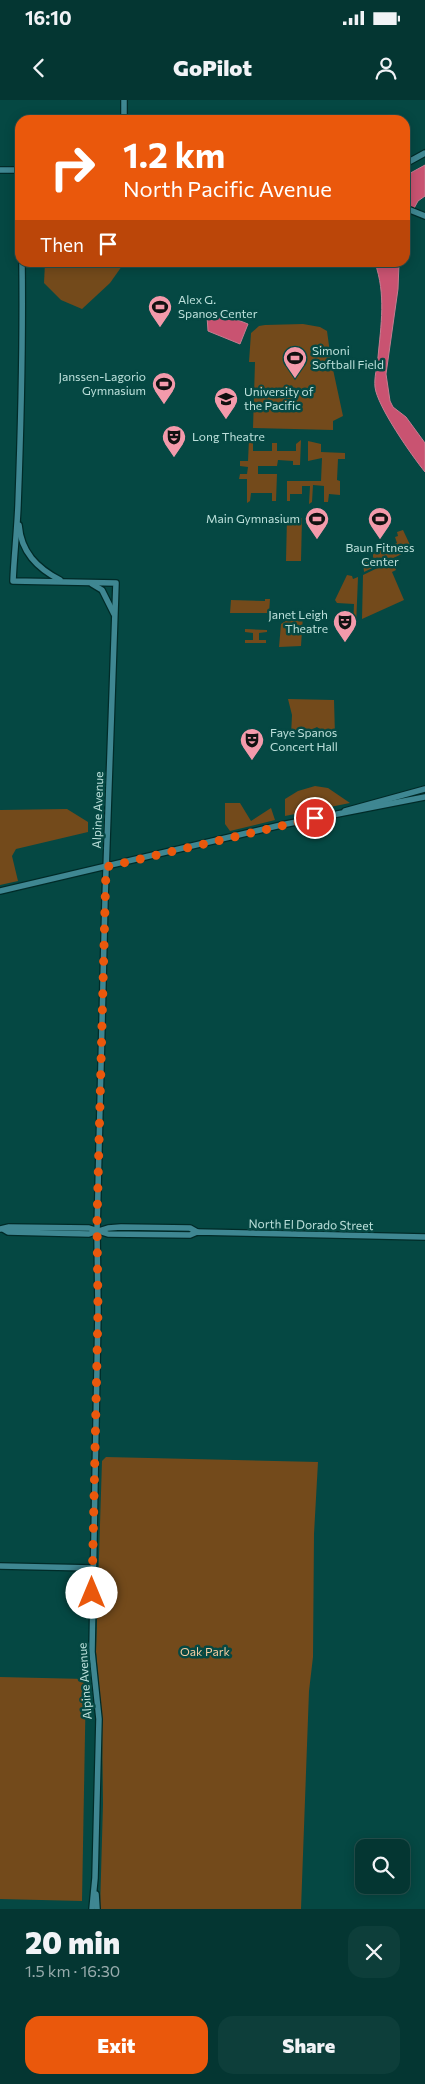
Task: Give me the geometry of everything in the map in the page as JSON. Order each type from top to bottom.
[{"type":"street","points":[[124,100],[124,115]]},
{"type":"street","points":[[410,161],[425,153]]},
{"type":"street","points":[[0,170],[15,170]]},
{"type":"street","points":[[410,210],[425,216]]},
{"type":"street","points":[[22,267],[23,342],[18,508],[14,542],[13,581],[62,581],[95,584],[102,590],[115,617]]},
{"type":"street","points":[[18,508],[20,534],[30,557],[38,567],[62,581]]},
{"type":"street","name":"Alpine Avenue","points":[[85,582],[116,582],[106,867],[97,1231],[97,1386],[92,1568],[92,1652],[99,1720],[95,1878],[92,1909]]},
{"type":"street","points":[[340,813],[352,808],[425,789]]},
{"type":"street","points":[[0,892],[340,813],[425,797]]},
{"type":"street","name":"North El Dorado Street","points":[[1,1229],[9,1227],[48,1227],[89,1228],[97,1231],[108,1228],[148,1227],[190,1228],[196,1232],[425,1237]]},
{"type":"street","points":[[0,1566],[92,1568]]},
{"type":"street","name":"Alpine Avenue","points":[[95,1878],[97,1909]]},
{"type":"green space","points":[[45,267],[121,267],[110,283],[82,309],[61,300],[44,283]]},
{"type":"green space","name":"Simoni Softball Field","points":[[303,324],[320,327],[327,331],[343,416],[333,421],[333,430],[253,428],[255,362],[249,362],[251,333],[259,326]]},
{"type":"green space","points":[[249,439],[253,443],[253,451],[272,451],[272,443],[277,443],[277,451],[296,451],[296,444],[301,440],[300,465],[293,465],[293,461],[278,460],[277,466],[258,466],[258,474],[277,474],[276,501],[272,501],[272,493],[251,493],[250,501],[247,503],[247,479],[239,479],[240,474],[247,474],[248,467],[240,466],[240,461],[248,461]]},
{"type":"green space","points":[[308,441],[321,444],[321,452],[345,453],[345,459],[338,459],[337,480],[340,481],[340,495],[329,494],[328,502],[324,502],[324,486],[313,485],[312,502],[309,504],[310,486],[302,486],[302,494],[290,494],[290,501],[287,501],[287,481],[321,481],[322,458],[308,461]]},
{"type":"green space","points":[[287,517],[302,518],[301,561],[286,561]]},
{"type":"green space","points":[[403,530],[411,547],[408,551],[364,572],[363,562],[373,562],[373,553],[397,543],[395,537],[398,536],[397,532]]},
{"type":"green space","points":[[392,561],[396,570],[392,572],[404,600],[362,619],[363,575]]},
{"type":"green space","points":[[347,575],[352,576],[353,579],[358,577],[356,627],[353,627],[354,604],[337,603],[335,600]]},
{"type":"green space","points":[[265,599],[270,599],[269,613],[230,613],[231,600],[265,601]]},
{"type":"green space","points":[[291,614],[303,615],[301,646],[279,647],[281,624],[290,618]]},
{"type":"green space","points":[[245,629],[267,630],[267,632],[259,633],[259,640],[266,640],[266,643],[245,643],[245,640],[253,640],[253,633],[245,632]]},
{"type":"green space","points":[[288,699],[334,700],[335,735],[323,735],[317,727],[313,729],[311,736],[291,735],[292,715]]},
{"type":"green space","points":[[315,786],[328,788],[350,803],[285,816],[285,799],[298,791]]},
{"type":"green space","points":[[225,803],[240,803],[251,821],[271,808],[275,820],[230,831],[225,824]]},
{"type":"green space","points":[[67,809],[88,822],[88,832],[16,849],[12,856],[18,881],[0,885],[0,810]]},
{"type":"green space","name":"Oak Park","points":[[106,1457],[318,1462],[314,1534],[313,1657],[309,1691],[301,1909],[100,1909],[103,1804],[102,1719],[96,1652],[102,1461]]},
{"type":"green space","points":[[0,1677],[86,1679],[82,1901],[0,1899]]},
{"type":"shaded area","points":[[425,165],[425,196],[418,201],[410,216],[410,173]]},
{"type":"shaded area","points":[[376,267],[399,267],[398,289],[386,374],[390,401],[393,407],[406,417],[425,443],[425,472],[388,418],[375,387],[382,310],[381,286]]},
{"type":"shaded area","points":[[215,311],[248,324],[240,344],[208,331],[207,316],[209,312]]},
{"type":"place","name":"Alex G. Spanos Center","points":[[160,328]]},
{"type":"place","name":"Simoni Softball Field","points":[[295,379]]},
{"type":"place","name":"Janssen-Lagorio Gymnasium","points":[[164,405]]},
{"type":"place","name":"University of the Pacific","points":[[226,420]]},
{"type":"place","name":"Long Theatre","points":[[174,458]]},
{"type":"place","name":"Main Gymnasium","points":[[317,540]]},
{"type":"place","name":"Baun Fitness Center","points":[[380,540]]},
{"type":"place","name":"Janet Leigh Theatre","points":[[345,643]]},
{"type":"place","name":"Faye Spanos Concert Hall","points":[[252,761]]},
{"type":"route","points":[[92,1593],[97,1399],[97,1222],[106,867],[315,818]]}]
